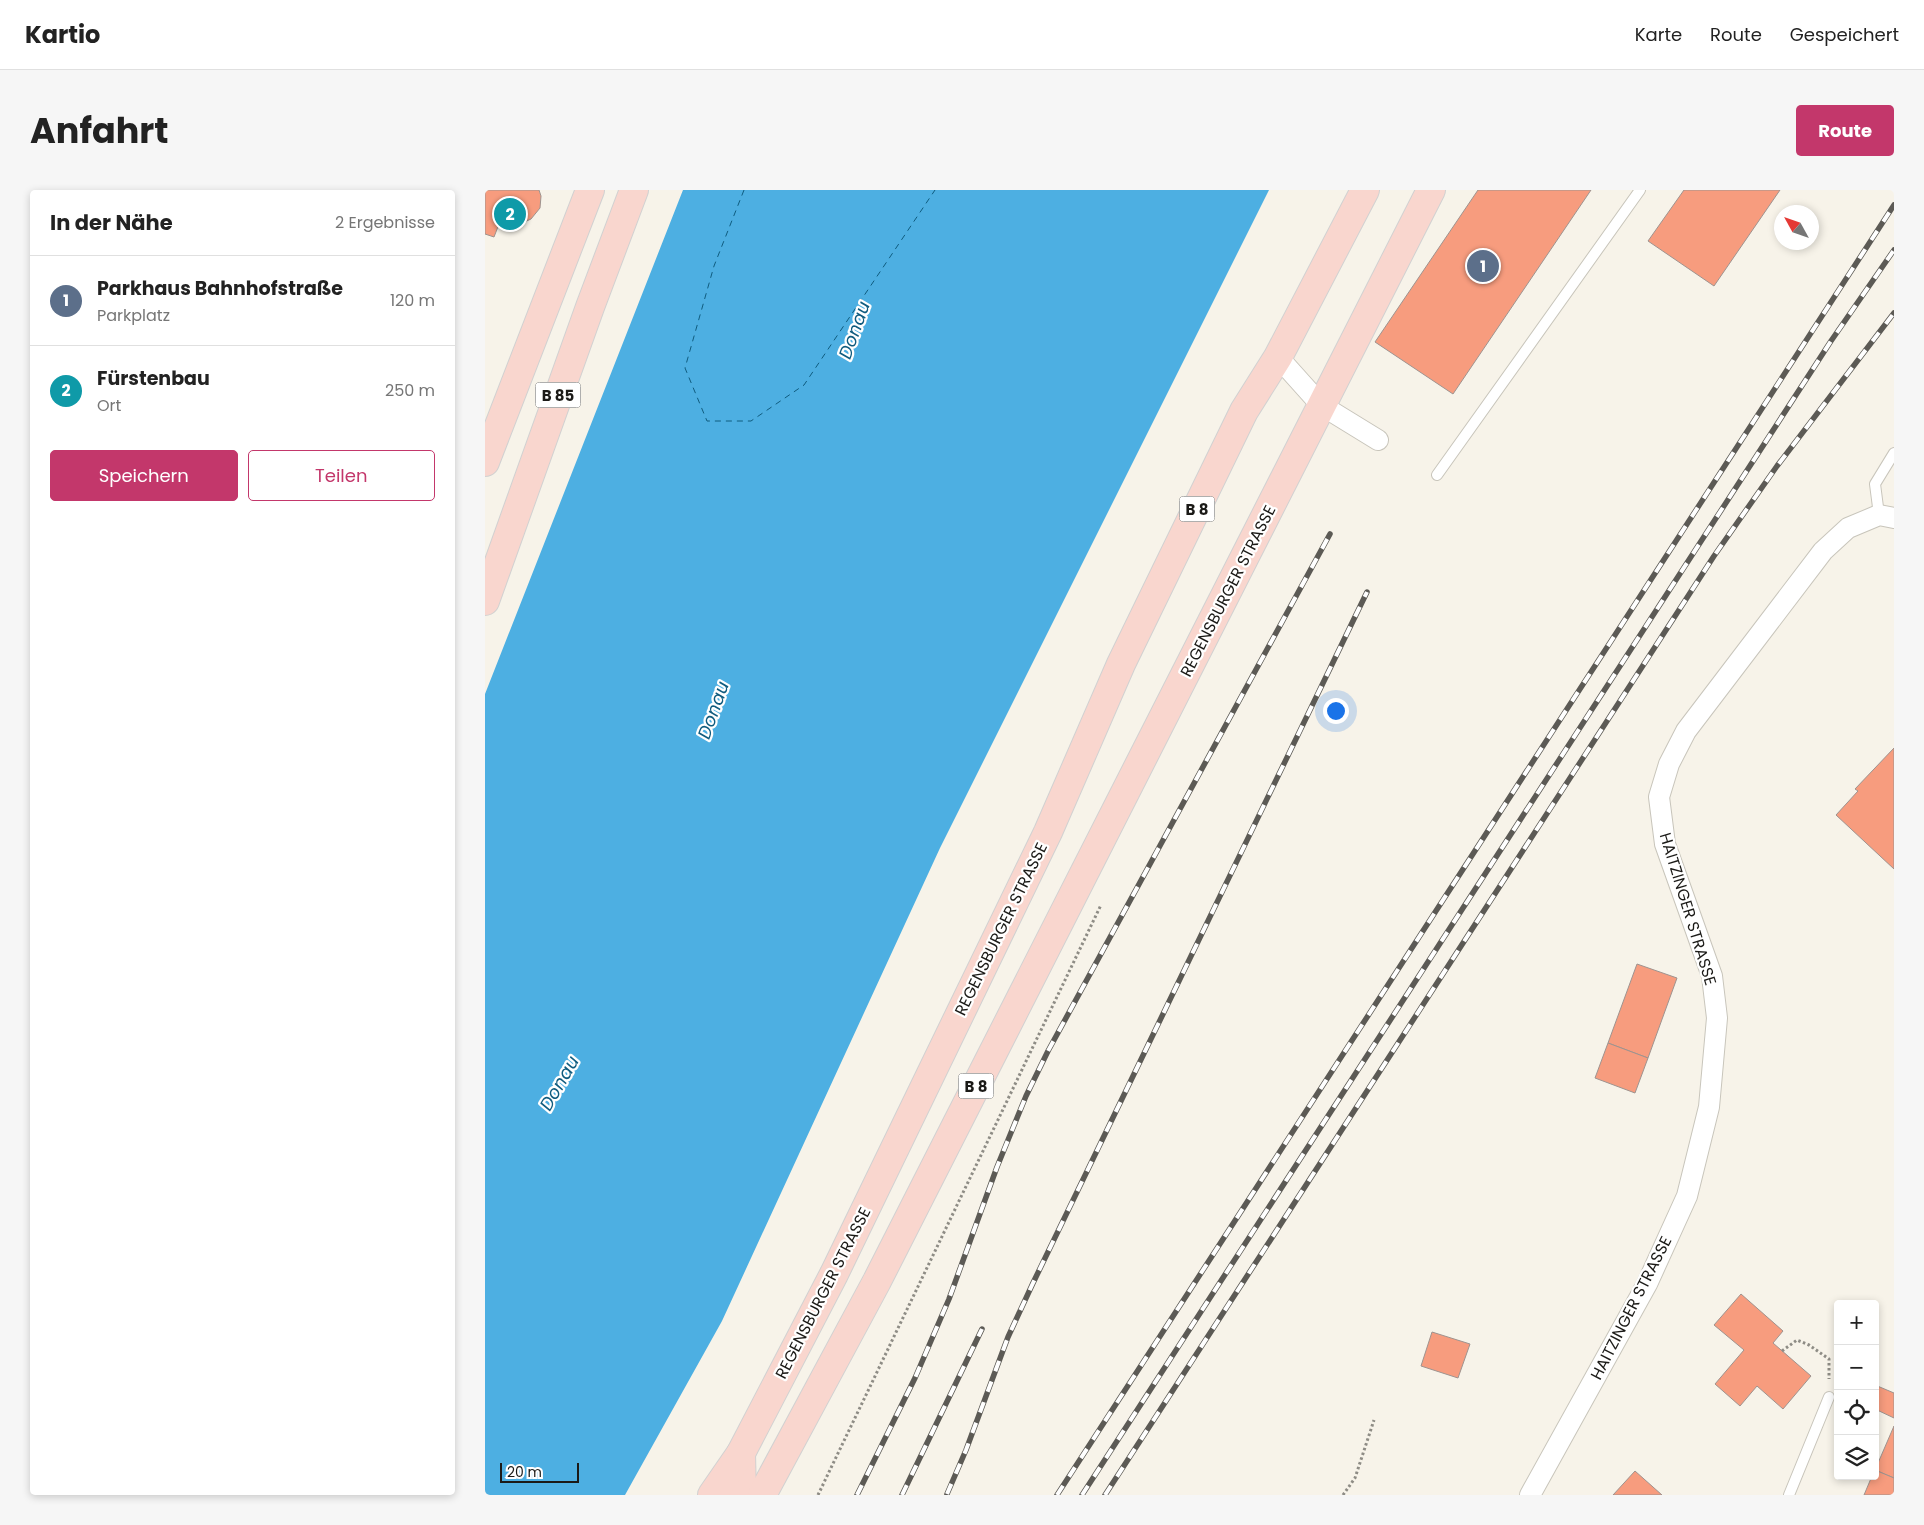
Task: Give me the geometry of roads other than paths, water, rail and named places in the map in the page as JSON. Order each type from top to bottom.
[{"type":"main road","name":"B 85","points":[[485,462],[590,190]]},
{"type":"main road","name":"B 85","points":[[485,601],[634,190]]},
{"type":"main road","name":"REGENSBURGER STRASSE","points":[[712,1495],[741,1453],[834,1274],[1039,850],[1121,664],[1240,420],[1278,357],[1365,190]]},
{"type":"main road","name":"REGENSBURGER STRASSE","points":[[762,1495],[877,1281],[1431,190]]},
{"type":"main road","name":"B 8","points":[[741,1453],[742,1495]]},
{"type":"street","points":[[1278,357],[1321,406],[1378,440]]},
{"type":"street","name":"HAITZINGER STRASSE","points":[[1530,1495],[1647,1284],[1687,1196],[1709,1107],[1717,1018],[1712,976],[1665,844],[1659,797],[1669,764],[1686,731],[1823,551],[1848,528],[1886,516]]},
{"type":"lane","points":[[1437,475],[1640,190]]},
{"type":"lane","points":[[1886,516],[1875,484],[1894,453]]},
{"type":"lane","points":[[1789,1495],[1829,1397]]},
{"type":"water","name":"Donau","points":[[683,190],[1269,190],[940,848],[722,1321],[625,1495],[485,1495],[485,694]]},
{"type":"railway","points":[[1057,1495],[1894,205]]},
{"type":"railway","points":[[1082,1495],[1831,341],[1894,250]]},
{"type":"railway","points":[[1105,1495],[1714,556],[1777,466],[1894,313]]},
{"type":"railway","points":[[857,1495],[915,1378],[949,1299],[997,1167],[1026,1096],[1048,1051],[1330,534]]},
{"type":"railway","points":[[947,1494],[966,1450],[1008,1337],[1033,1283],[1367,592]]},
{"type":"railway","points":[[902,1495],[982,1329]]},
{"type":"place","name":"Fürstenbau","points":[[510,214]]},
{"type":"place","name":"Parkhaus Bahnhofstraße","points":[[1483,266]]}]
